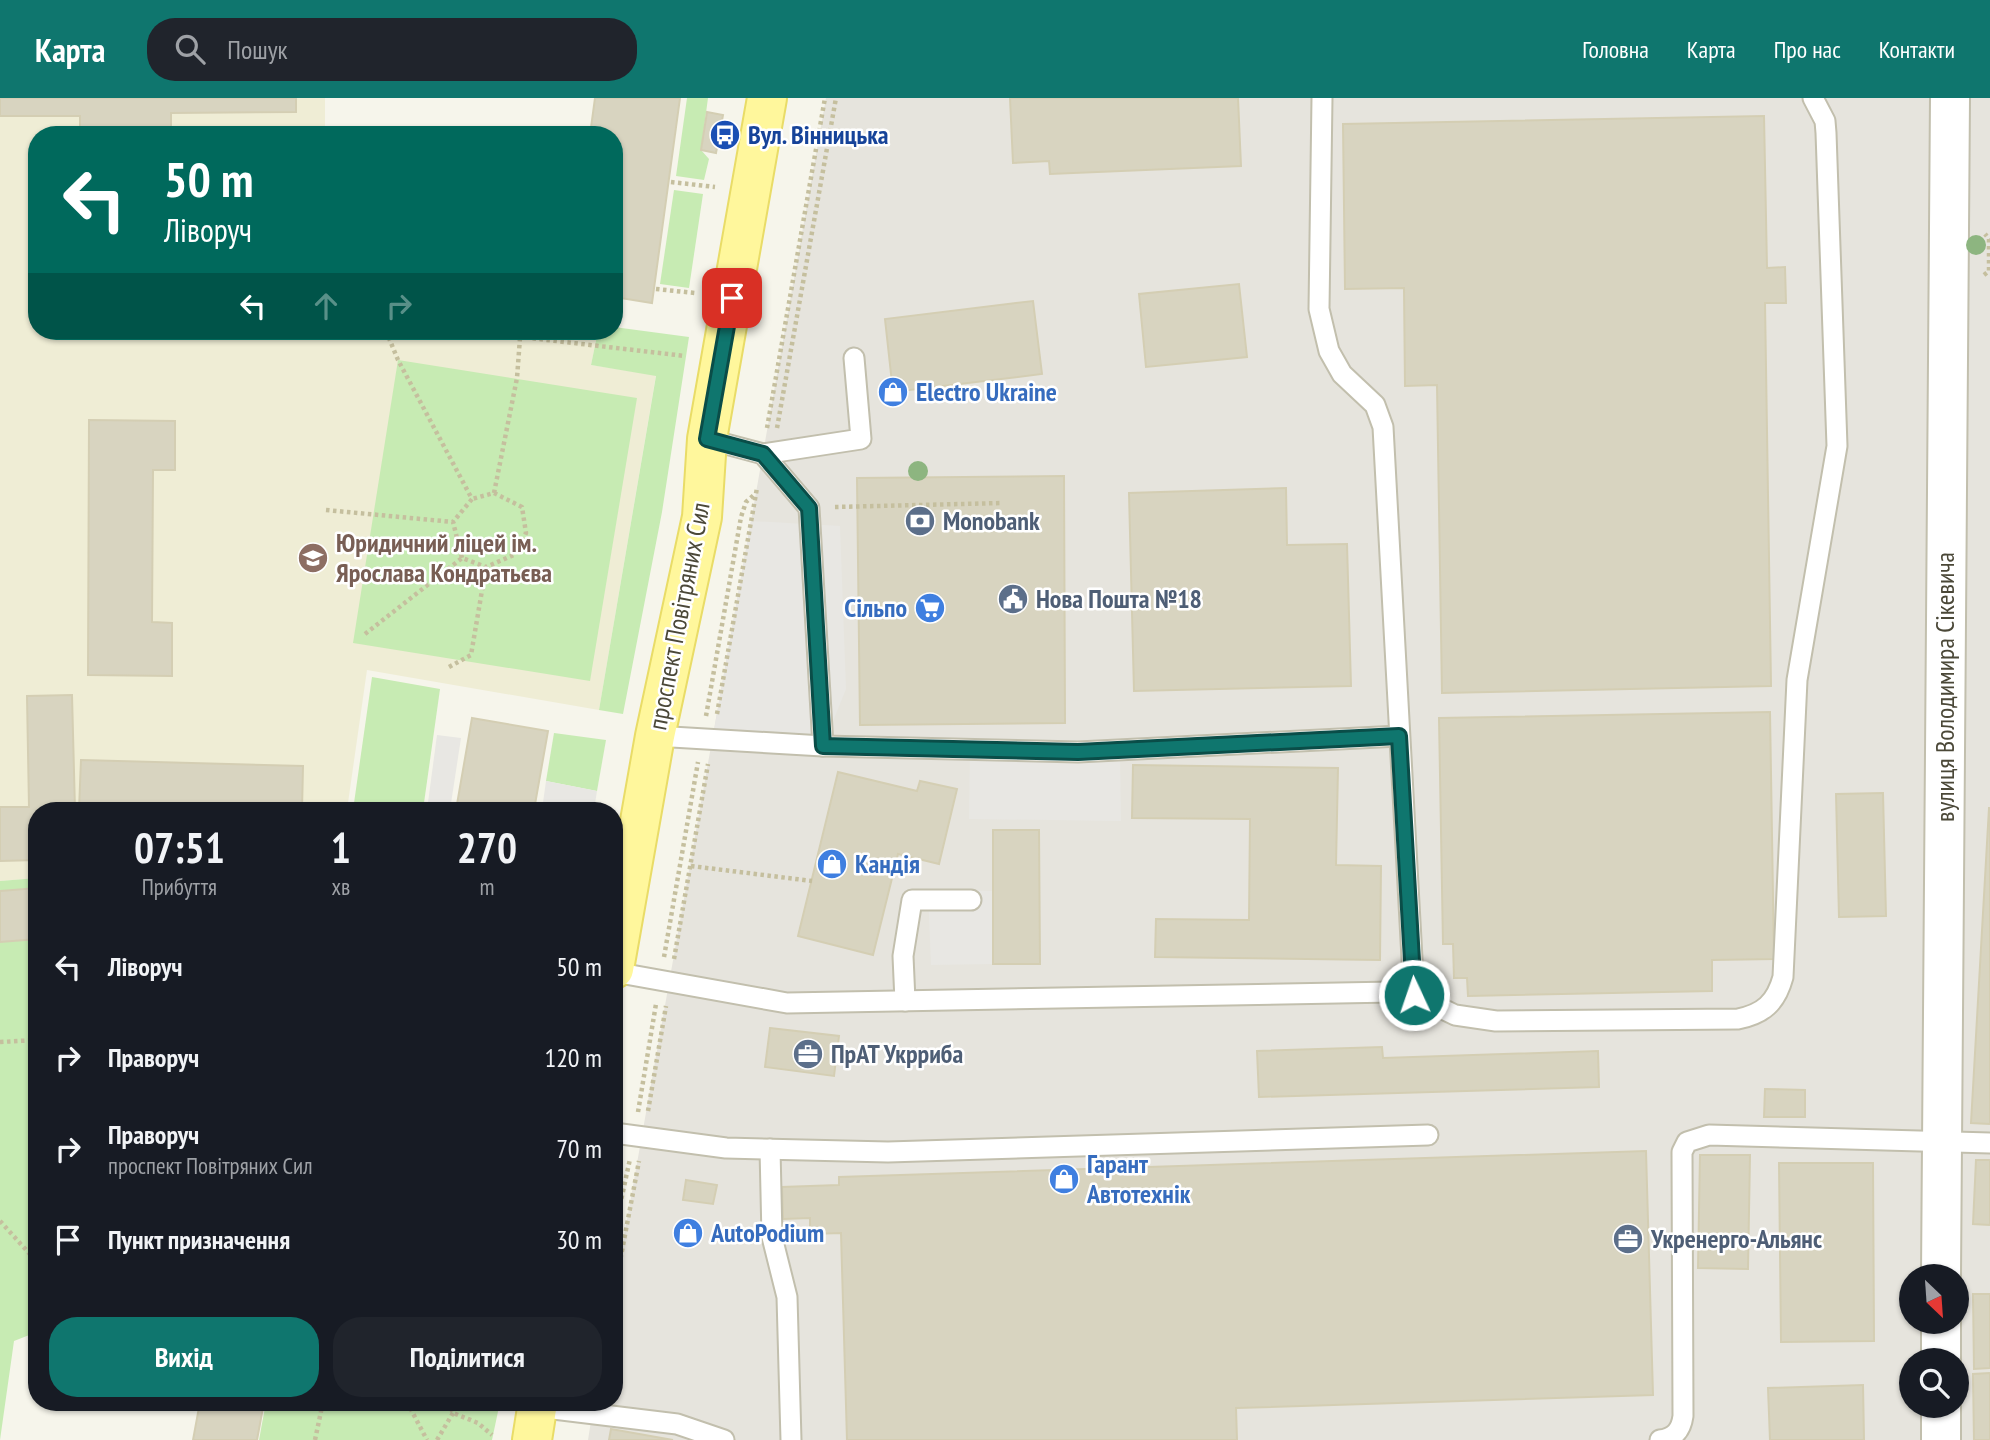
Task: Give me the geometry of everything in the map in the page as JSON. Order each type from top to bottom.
[{"type":"main road","name":"проспект Повітряних Сил","points":[[623,919],[655,736],[702,517],[707,439],[767,98]]},
{"type":"street","name":"вулиця Володимира Сікевича","points":[[1941,1264],[1950,98]]},
{"type":"street","points":[[1941,1418],[1941,1440]]},
{"type":"lane","points":[[1322,98],[1319,309],[1329,351],[1342,374],[1374,405],[1383,427],[1414,995]]},
{"type":"lane","points":[[623,972],[776,1002],[1393,992],[1414,995],[1455,1015],[1496,1021],[1738,1019],[1755,1016],[1766,1009],[1779,990],[1783,977],[1797,680],[1837,446],[1826,133],[1825,121],[1813,98]]},
{"type":"lane","points":[[707,439],[768,456],[861,439],[854,358]]},
{"type":"lane","points":[[768,456],[809,508],[823,746]]},
{"type":"lane","points":[[655,736],[823,746],[1078,752],[1399,736]]},
{"type":"lane","points":[[905,1001],[904,956],[912,900],[971,900]]},
{"type":"lane","points":[[623,1135],[726,1148],[888,1152],[1428,1135]]},
{"type":"lane","points":[[1660,1440],[1676,1434],[1683,1416],[1682,1152],[1687,1142],[1709,1135],[1990,1143]]},
{"type":"lane","points":[[770,1149],[772,1237],[786,1297],[791,1440]]},
{"type":"lane","points":[[536,1416],[677,1424],[724,1440]]},
{"type":"path","points":[[623,1235],[707,741],[741,517],[746,502],[766,479],[825,98]]},
{"type":"path","points":[[623,1197],[638,1138],[666,980],[691,866],[707,741],[756,493],[768,456],[836,98]]},
{"type":"path","points":[[671,182],[715,187]]},
{"type":"path","points":[[656,289],[695,293]]},
{"type":"path","points":[[390,340],[472,499]]},
{"type":"path","points":[[494,493],[517,378],[520,340]]},
{"type":"path","points":[[538,340],[686,356]]},
{"type":"path","points":[[453,522],[472,499],[494,493],[522,507],[526,533],[516,554],[486,567],[462,558]]},
{"type":"path","points":[[857,506],[1002,503]]},
{"type":"path","points":[[326,510],[453,522]]},
{"type":"path","points":[[453,522],[462,558]]},
{"type":"path","points":[[365,634],[462,558]]},
{"type":"path","points":[[449,667],[471,655],[486,567]]},
{"type":"path","points":[[691,866],[812,881]]},
{"type":"path","points":[[0,1042],[28,1040]]},
{"type":"path","points":[[0,1221],[28,1252]]},
{"type":"path","points":[[316,1440],[321,1411]]},
{"type":"path","points":[[414,1411],[427,1440]]},
{"type":"path","points":[[437,1440],[453,1413],[478,1423],[492,1435]]},
{"type":"shaded area","name":"Юридичний ліцей ім. Ярослава Кондратьєва","points":[[0,98],[325,98],[325,126],[28,126],[28,340],[596,340],[591,365],[656,375],[599,710],[367,670],[348,802],[28,802],[28,879],[0,881]]},
{"type":"shaded area","points":[[826,98],[1990,98],[1990,1440],[588,1440],[593,1411],[623,1411],[623,1242]]},
{"type":"shaded area","points":[[751,521],[840,526],[846,689],[823,746],[712,742]]},
{"type":"shaded area","points":[[437,735],[461,738],[451,802],[428,802]]},
{"type":"shaded area","points":[[970,750],[1120,750],[1121,821],[969,819]]},
{"type":"shaded area","points":[[546,781],[597,791],[595,802],[543,802]]},
{"type":"shaded area","points":[[928,890],[993,891],[993,964],[931,965]]},
{"type":"green space","points":[[687,98],[708,98],[701,150],[709,159],[704,180],[676,176]]},
{"type":"green space","points":[[674,190],[703,194],[689,288],[660,284]]},
{"type":"green space","points":[[623,328],[689,337],[662,512],[623,714],[599,710],[656,376],[591,365],[596,340],[623,340]]},
{"type":"green space","points":[[398,360],[637,398],[590,681],[353,643]]},
{"type":"green space","points":[[372,677],[440,689],[424,802],[354,802]]},
{"type":"green space","points":[[554,733],[606,740],[597,791],[546,781]]},
{"type":"green space","points":[[28,879],[28,1336],[14,1341],[0,1440],[0,881]]},
{"type":"green space","points":[[264,1411],[498,1411],[492,1440],[259,1440]]},
{"type":"building","points":[[0,98],[296,98],[296,112],[171,113],[171,126],[80,126],[80,116],[0,116]]},
{"type":"building","points":[[595,98],[680,98],[652,303],[623,298],[623,126],[591,126]]},
{"type":"building","points":[[1010,98],[1238,98],[1241,166],[1050,174],[1049,161],[1013,163]]},
{"type":"building","points":[[707,112],[723,115],[716,153],[701,150]]},
{"type":"building","points":[[1764,116],[1767,268],[1785,267],[1786,303],[1765,303],[1771,686],[1442,693],[1437,385],[1405,386],[1404,288],[1345,289],[1343,124]]},
{"type":"building","points":[[1239,284],[1247,357],[1146,367],[1139,294]]},
{"type":"building","points":[[1033,301],[1042,374],[893,392],[885,319]]},
{"type":"building","points":[[89,420],[175,421],[175,470],[153,470],[152,622],[172,623],[172,676],[88,675]]},
{"type":"building","points":[[1064,476],[1065,723],[860,725],[857,478]]},
{"type":"building","points":[[1286,488],[1287,545],[1347,544],[1351,686],[1134,691],[1129,493]]},
{"type":"building","points":[[72,695],[75,802],[29,802],[27,696]]},
{"type":"building","points":[[1770,712],[1774,959],[1712,960],[1712,991],[1468,996],[1467,978],[1454,978],[1453,944],[1443,944],[1439,718]]},
{"type":"building","points":[[472,718],[548,731],[535,802],[457,802]]},
{"type":"building","points":[[81,760],[303,766],[302,802],[79,802]]},
{"type":"building","points":[[1133,765],[1338,768],[1336,865],[1381,866],[1380,960],[1155,957],[1156,919],[1249,920],[1250,819],[1132,818]]},
{"type":"building","points":[[838,772],[917,791],[920,781],[957,789],[939,864],[898,854],[873,955],[798,936]]},
{"type":"building","points":[[1883,793],[1886,916],[1839,917],[1836,794]]},
{"type":"building","points":[[0,807],[28,807],[28,860],[0,861]]},
{"type":"building","points":[[1990,808],[1990,1124],[1971,1123]]},
{"type":"building","points":[[993,830],[1039,830],[1040,964],[993,964]]},
{"type":"building","points":[[28,889],[28,940],[0,942],[0,891]]},
{"type":"building","points":[[770,1028],[839,1036],[834,1076],[765,1067]]},
{"type":"building","points":[[1382,1047],[1383,1058],[1598,1051],[1599,1087],[1259,1097],[1257,1051]]},
{"type":"building","points":[[1765,1089],[1805,1090],[1805,1117],[1764,1117]]},
{"type":"building","points":[[1646,1151],[1653,1395],[1236,1408],[1237,1440],[847,1440],[841,1233],[810,1234],[810,1218],[783,1219],[782,1187],[839,1185],[839,1177]]},
{"type":"building","points":[[1700,1155],[1750,1155],[1748,1269],[1698,1268]]},
{"type":"building","points":[[1976,1160],[1990,1160],[1990,1225],[1973,1224]]},
{"type":"building","points":[[1779,1163],[1873,1163],[1874,1341],[1781,1342]]},
{"type":"building","points":[[686,1180],[717,1185],[713,1204],[683,1200]]},
{"type":"building","points":[[1973,1294],[1990,1294],[1990,1368],[1974,1369]]},
{"type":"building","points":[[1990,1373],[1990,1440],[1974,1440],[1973,1374]]},
{"type":"building","points":[[1863,1385],[1864,1440],[1770,1440],[1768,1388]]},
{"type":"building","points":[[198,1411],[262,1411],[257,1440],[193,1440]]},
{"type":"building","points":[[611,1429],[673,1440],[609,1440]]},
{"type":"place","name":"Вул. Вінницька","points":[[725,135]]},
{"type":"place","name":"Electro Ukraine","points":[[893,392]]},
{"type":"place","name":"Monobank","points":[[920,521]]},
{"type":"place","name":"Юридичний ліцей ім. Ярослава Кондратьєва","points":[[313,558]]},
{"type":"place","name":"Нова Пошта №18","points":[[1013,599]]},
{"type":"place","name":"Сільпо","points":[[930,608]]},
{"type":"place","name":"Кандія","points":[[832,864]]},
{"type":"place","name":"ПрАТ Укрриба","points":[[808,1054]]},
{"type":"place","name":"Гарант Автотехнік","points":[[1064,1179]]},
{"type":"place","name":"AutoPodium","points":[[688,1233]]},
{"type":"place","name":"Укренерго-Альянс","points":[[1628,1239]]},
{"type":"route","points":[[732,298],[707,439],[763,454],[809,508],[823,746],[1078,752],[1399,736],[1414,995]]}]
